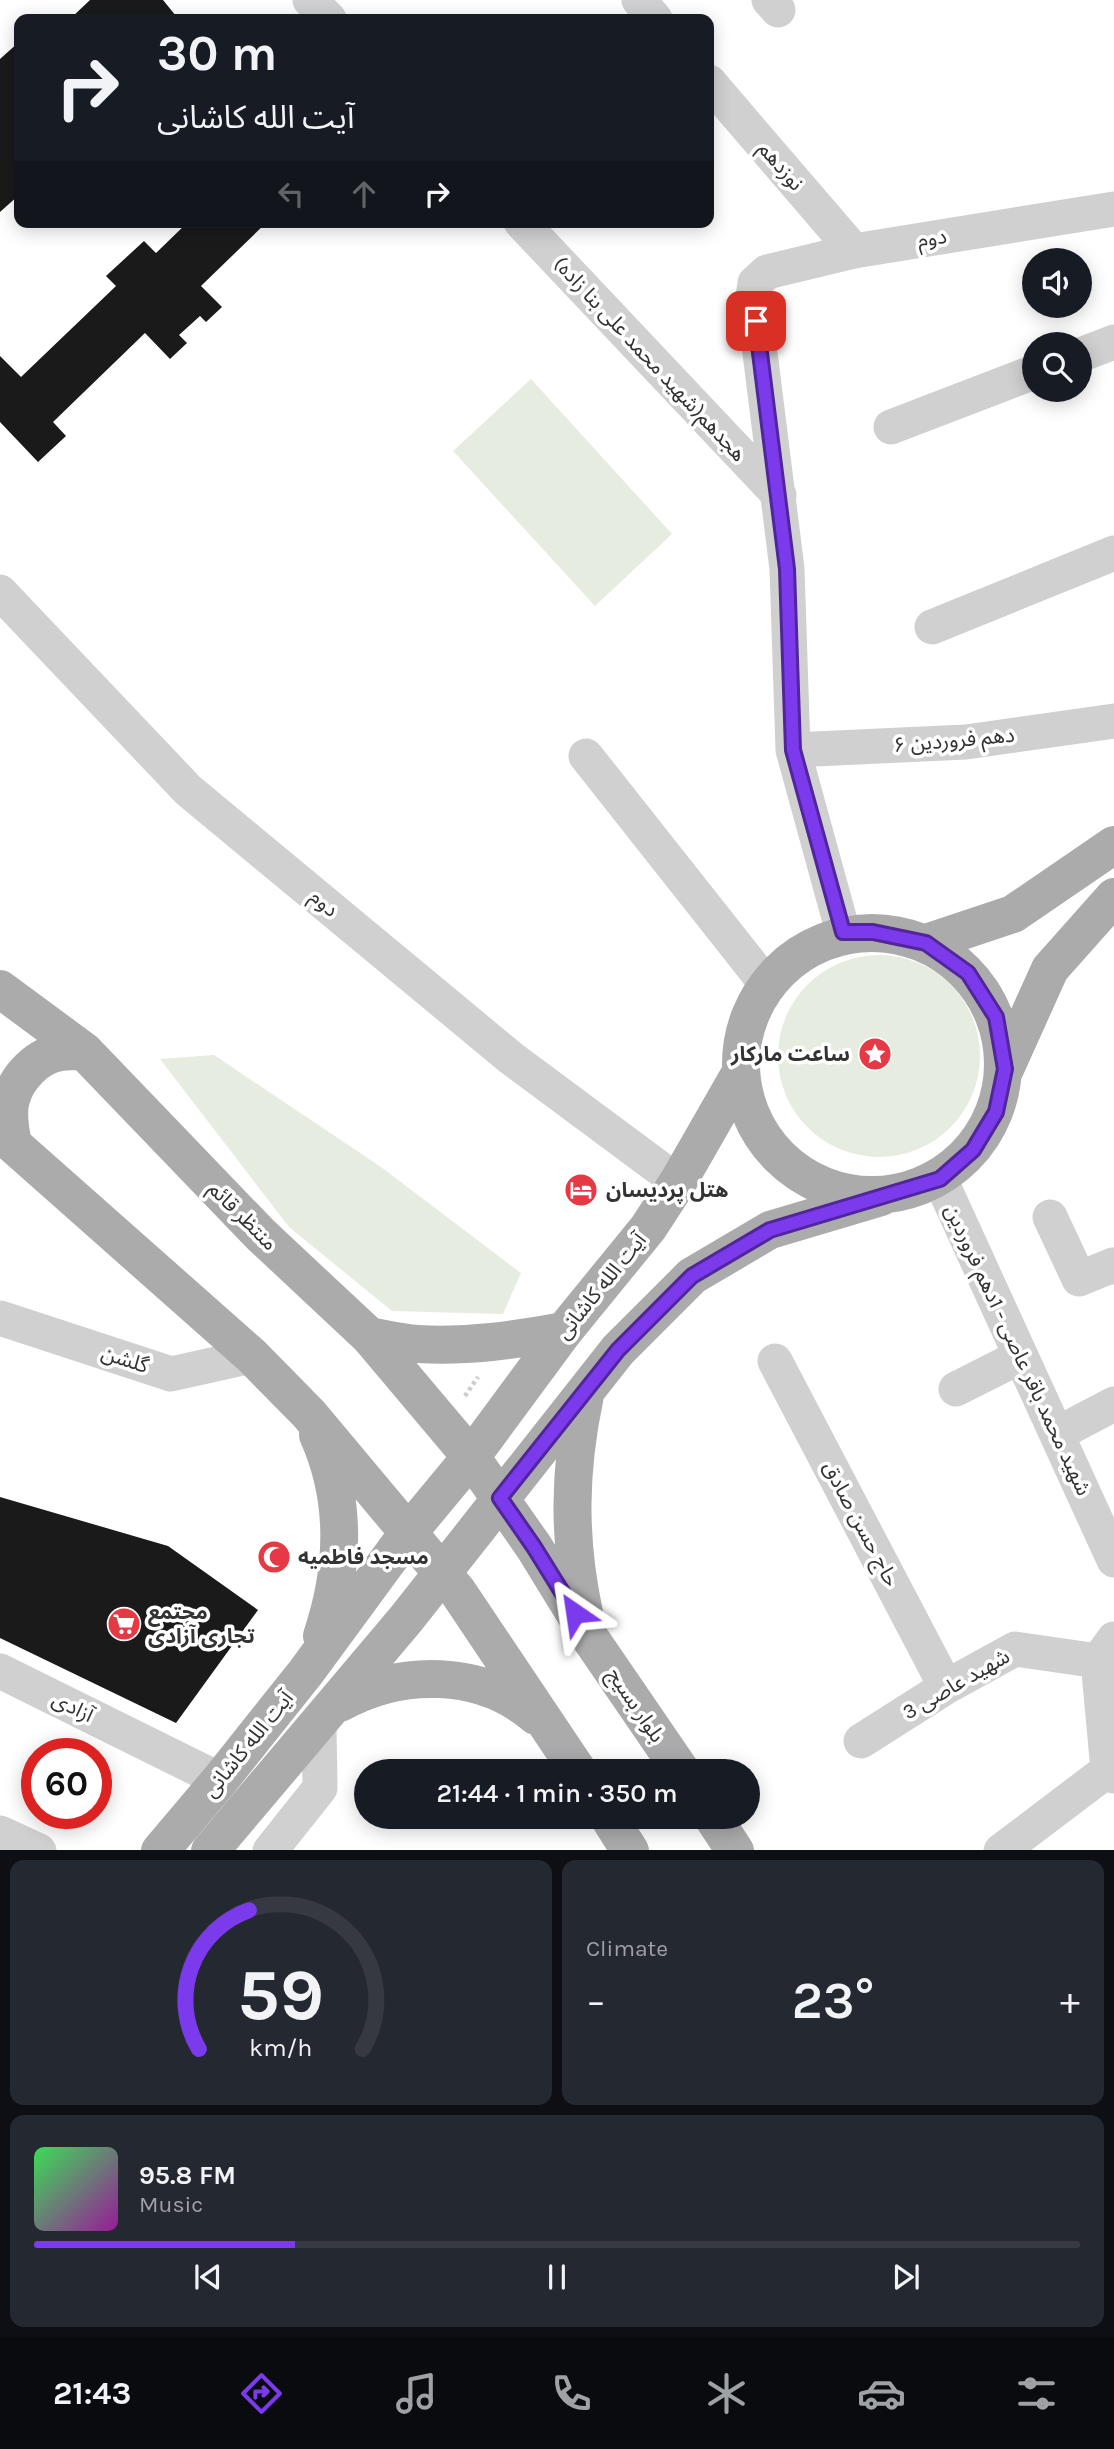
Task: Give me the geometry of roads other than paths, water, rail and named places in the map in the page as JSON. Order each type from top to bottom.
[{"type":"main road","points":[[926,943],[1013,914],[1114,845]]},
{"type":"main road","points":[[500,1498],[618,1350],[692,1276],[770,1230],[940,1179],[973,1150],[996,1112],[1005,1069],[1050,968],[1114,897]]},
{"type":"main road","points":[[881,1197],[830,1190],[785,1164],[754,1122],[741,1072],[746,1027],[766,985],[799,954],[816,943],[843,932],[873,932],[926,943],[968,973],[996,1017],[1005,1069]]},
{"type":"main road","name":"منتظر قائم","points":[[0,989],[84,1051],[261,1235],[369,1336],[471,1457],[500,1498]]},
{"type":"main road","points":[[84,1051],[60,1052],[38,1061],[20,1078],[10,1101],[7,1139],[252,1356],[309,1414],[443,1573],[571,1759]]},
{"type":"main road","name":"آیت الله کاشانی","points":[[160,1850],[306,1672],[408,1533],[471,1457],[564,1331],[648,1227],[678,1182],[741,1072]]},
{"type":"main road","points":[[369,1336],[416,1344],[503,1342],[564,1331]]},
{"type":"main road","points":[[585,1392],[575,1447],[571,1510],[576,1573],[588,1635]]},
{"type":"main road","points":[[306,1672],[321,1640],[332,1606],[338,1572],[340,1536],[332,1473],[309,1414]]},
{"type":"main road","name":"آیت الله کاشانی","points":[[210,1850],[443,1573],[500,1498]]},
{"type":"main road","name":"بلوار بسیج","points":[[500,1498],[534,1547],[588,1635],[673,1759]]},
{"type":"main road","points":[[326,1715],[357,1693],[384,1684],[440,1678],[465,1681],[488,1688],[531,1711],[550,1727]]},
{"type":"main road","points":[[616,1829],[630,1850]]},
{"type":"main road","points":[[721,1829],[735,1850]]},
{"type":"street","points":[[310,0],[324,14]]},
{"type":"street","points":[[639,0],[651,14]]},
{"type":"street","name":"نوزدهم","points":[[714,88],[854,251]]},
{"type":"street","name":"دوم","points":[[779,495],[752,296],[755,283],[766,272],[854,251],[1114,209]]},
{"type":"street","name":"هجدهم(شهید محمد علی بنا زاده)","points":[[532,228],[779,495]]},
{"type":"street","points":[[1092,350],[1114,342]]},
{"type":"street","points":[[891,427],[1022,377]]},
{"type":"street","points":[[779,495],[787,569],[793,750],[843,932]]},
{"type":"street","points":[[932,627],[1114,553]]},
{"type":"street","name":"دوم","points":[[0,592],[188,790],[511,1058],[678,1182]]},
{"type":"street","name":"دهم فروردین ۶","points":[[793,750],[966,742],[1114,721]]},
{"type":"street","points":[[586,756],[766,985]]},
{"type":"street","name":"شهید محمد باقر عاصی - 1دهم فروردین","points":[[940,1179],[1114,1560]]},
{"type":"street","points":[[1050,1217],[1079,1279],[1113,1265],[1114,1267]]},
{"type":"street","name":"گلشن","points":[[0,1318],[171,1374],[252,1356]]},
{"type":"street","points":[[956,1389],[1021,1356]]},
{"type":"street","name":"حاج حسن صادق","points":[[775,1361],[946,1687]]},
{"type":"street","points":[[1057,1434],[1114,1404]]},
{"type":"street","name":"3 شهید عاصی","points":[[861,1741],[946,1687],[1015,1649],[1106,1650]]},
{"type":"street","points":[[1001,1850],[1111,1773],[1106,1650]]},
{"type":"street","name":"آزادی","points":[[0,1671],[220,1780]]},
{"type":"street","points":[[270,1850],[320,1788],[326,1715]]},
{"type":"street","points":[[0,1833],[39,1850]]},
{"type":"place","name":"ساعت مارکار","points":[[875,1054]]},
{"type":"place","name":"هتل پردیسان","points":[[581,1190]]},
{"type":"place","name":"مسجد فاطمیه","points":[[274,1557]]},
{"type":"place","name":"مجتمع تجاری آزادی","points":[[124,1624]]}]
